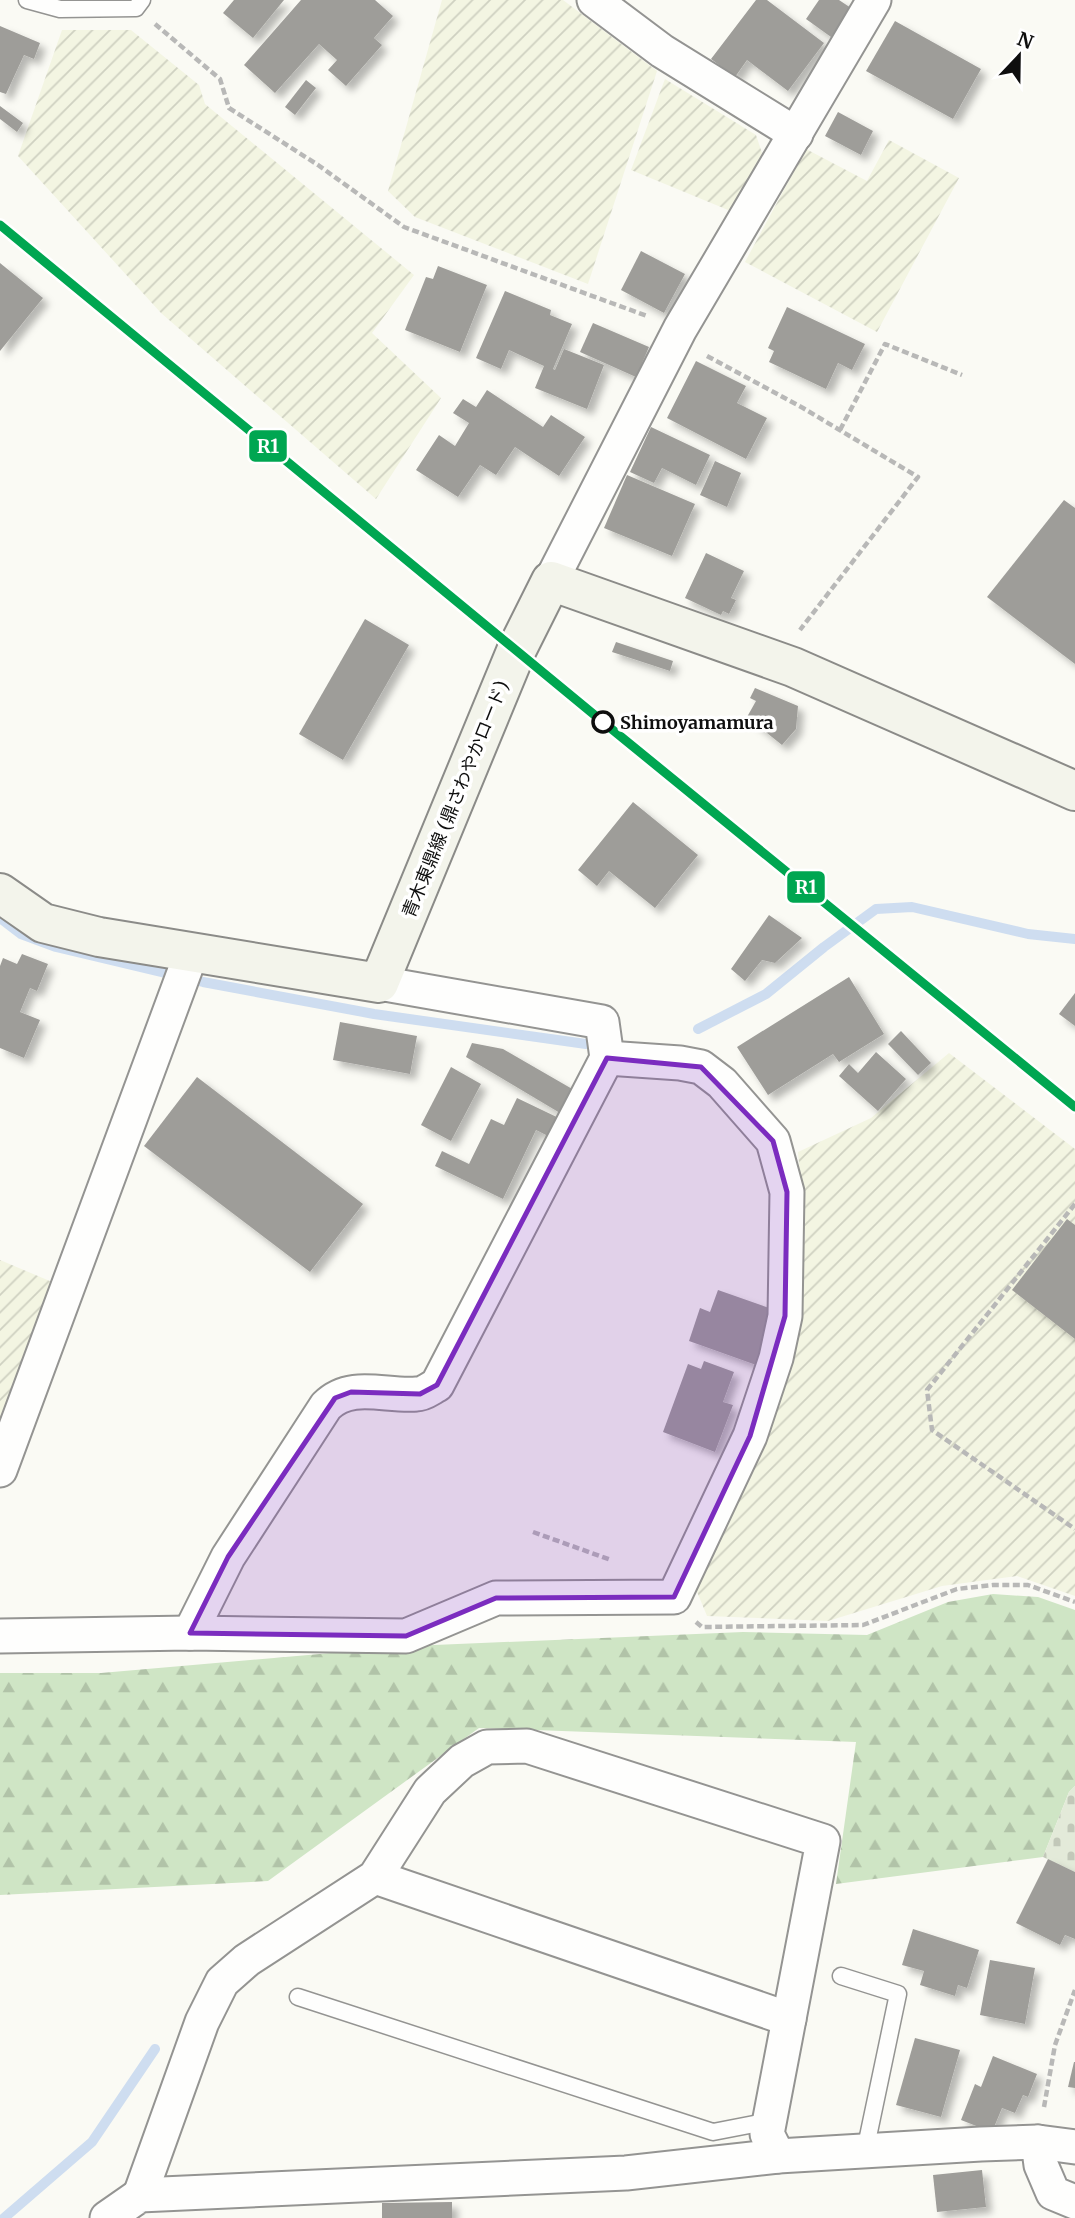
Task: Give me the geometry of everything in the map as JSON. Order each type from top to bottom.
[{"type":"main road","points":[[551,581],[793,667],[1075,792]]},
{"type":"main road","name":"青木東鼎線 (鼎さわやかロード)","points":[[379,983],[517,649],[551,581]]},
{"type":"main road","points":[[0,893],[43,923],[189,960],[379,983]]},
{"type":"street","points":[[594,0],[662,51],[796,135]]},
{"type":"street","points":[[551,581],[678,334],[874,0]]},
{"type":"street","points":[[0,1469],[189,960]]},
{"type":"street","points":[[190,1633],[228,1557],[326,1406],[335,1398],[351,1392],[420,1394],[437,1385],[607,1058],[602,1022],[379,983]]},
{"type":"street","points":[[0,1636],[190,1633],[406,1636],[496,1598],[674,1597],[750,1436],[776,1358],[785,1315],[787,1192],[773,1141],[722,1083],[701,1067],[607,1058]]},
{"type":"street","points":[[141,2194],[202,2022],[222,1982],[247,1960],[375,1877],[430,1791],[462,1760],[487,1747],[527,1745],[823,1841],[767,2134],[778,2156]]},
{"type":"street","points":[[375,1877],[789,2019]]},
{"type":"street","points":[[107,2218],[141,2194],[626,2173],[778,2156],[1038,2142],[1075,2147]]},
{"type":"street","points":[[1038,2142],[1041,2165],[1053,2193],[1075,2202]]},
{"type":"lane","points":[[27,0],[60,9],[139,4]]},
{"type":"lane","points":[[841,1976],[898,1994],[864,2151]]},
{"type":"lane","points":[[299,1997],[713,2132],[770,2121]]},
{"type":"path","points":[[139,4],[220,79],[229,108],[318,165],[404,227],[678,334],[918,477],[796,635],[793,667]]},
{"type":"path","points":[[840,430],[885,344],[962,375]]},
{"type":"path","points":[[1075,1203],[927,1390],[932,1430],[1075,1529]]},
{"type":"path","points":[[674,1597],[702,1627],[863,1625],[957,1589],[993,1585],[1028,1586],[1075,1602]]},
{"type":"path","points":[[1038,2142],[1055,2045],[1075,1990]]},
{"type":"highlighted area","points":[[607,1058],[701,1067],[773,1141],[787,1192],[785,1316],[750,1436],[674,1597],[496,1598],[406,1636],[190,1633],[228,1557],[335,1398],[351,1392],[420,1394],[437,1385]]},
{"type":"green space","points":[[442,0],[563,0],[657,71],[588,284],[415,217],[388,191]]},
{"type":"green space","points":[[62,30],[131,30],[199,85],[205,104],[414,275],[372,333],[441,398],[376,499],[161,313],[18,156]]},
{"type":"green space","points":[[665,79],[756,135],[762,153],[733,212],[631,170]]},
{"type":"green space","points":[[889,140],[959,178],[877,332],[745,262],[806,149],[867,181]]},
{"type":"green space","points":[[949,1053],[1075,1149],[1075,1596],[1017,1576],[942,1586],[828,1621],[707,1616],[693,1582],[790,1369],[805,1236],[798,1152],[871,1118]]},
{"type":"green space","points":[[0,1260],[64,1287],[0,1444]]},
{"type":"green space","points":[[993,1594],[1038,1597],[1075,1610],[1075,1786],[1069,1792],[1043,1857],[836,1884],[856,1742],[479,1728],[268,1881],[0,1895],[0,1673],[101,1673],[411,1646],[743,1632],[867,1635],[948,1602]]},
{"type":"green space","points":[[1075,1786],[1075,1872],[1043,1857],[1069,1792]]},
{"type":"building","points":[[234,0],[284,0],[253,38],[223,13]]},
{"type":"building","points":[[301,0],[375,0],[393,16],[374,38],[382,45],[346,86],[328,70],[337,60],[319,44],[275,93],[244,65]]},
{"type":"building","points":[[756,0],[767,0],[824,43],[788,91],[747,60],[735,77],[711,59]]},
{"type":"building","points":[[819,0],[839,0],[851,8],[831,37],[806,19]]},
{"type":"building","points":[[895,21],[981,69],[953,119],[866,71]]},
{"type":"building","points":[[0,26],[40,43],[34,59],[24,55],[6,94],[0,92]]},
{"type":"building","points":[[306,80],[316,88],[295,115],[285,107]]},
{"type":"building","points":[[0,106],[23,123],[17,132],[0,119]]},
{"type":"building","points":[[838,112],[873,131],[861,155],[825,136]]},
{"type":"building","points":[[641,251],[685,274],[664,313],[621,290]]},
{"type":"building","points":[[0,263],[43,298],[0,351]]},
{"type":"building","points":[[438,266],[487,285],[460,352],[405,330],[426,277],[433,279]]},
{"type":"building","points":[[505,291],[551,310],[550,315],[572,324],[553,369],[555,370],[564,349],[604,365],[587,409],[535,388],[544,366],[509,350],[501,369],[476,358]]},
{"type":"building","points":[[787,307],[865,344],[852,370],[838,363],[826,389],[769,362],[774,351],[768,348]]},
{"type":"building","points":[[593,323],[649,347],[636,377],[580,352]]},
{"type":"building","points":[[696,361],[746,386],[737,403],[767,418],[746,459],[667,418]]},
{"type":"building","points":[[487,390],[543,427],[551,415],[585,437],[559,476],[515,447],[496,475],[480,465],[458,497],[416,470],[439,435],[455,446],[469,423],[453,413],[463,399],[476,407]]},
{"type":"building","points":[[651,427],[710,455],[696,485],[662,468],[654,483],[630,472]]},
{"type":"building","points":[[715,461],[741,473],[727,507],[700,495]]},
{"type":"building","points":[[627,475],[695,504],[672,556],[604,528]]},
{"type":"building","points":[[1064,500],[1075,508],[1075,664],[987,597]]},
{"type":"building","points":[[706,553],[744,571],[731,598],[736,600],[729,614],[723,611],[721,615],[685,598]]},
{"type":"building","points":[[365,619],[409,645],[343,760],[299,734]]},
{"type":"building","points":[[616,642],[673,661],[670,671],[612,652]]},
{"type":"building","points":[[755,688],[798,706],[796,729],[782,745],[747,717],[756,701],[750,698]]},
{"type":"building","points":[[633,802],[698,855],[655,908],[609,871],[597,886],[578,870]]},
{"type":"building","points":[[769,915],[802,938],[775,963],[762,960],[745,981],[731,969]]},
{"type":"building","points":[[22,954],[48,964],[37,991],[30,988],[20,1012],[40,1020],[24,1058],[0,1048],[0,966],[3,958],[17,964]]},
{"type":"building","points":[[849,977],[884,1034],[839,1062],[833,1054],[768,1095],[737,1047]]},
{"type":"building","points":[[1075,993],[1075,1026],[1059,1014]]},
{"type":"building","points":[[340,1022],[417,1036],[410,1074],[333,1060]]},
{"type":"building","points":[[901,1031],[931,1063],[918,1075],[888,1044]]},
{"type":"building","points":[[472,1043],[503,1049],[574,1090],[560,1113],[466,1057]]},
{"type":"building","points":[[876,1052],[906,1079],[878,1111],[839,1076],[849,1064],[858,1073]]},
{"type":"building","points":[[451,1067],[481,1084],[451,1141],[421,1125]]},
{"type":"building","points":[[197,1077],[363,1204],[310,1272],[144,1146]]},
{"type":"building","points":[[517,1098],[565,1121],[556,1140],[536,1130],[503,1199],[435,1166],[442,1151],[469,1164],[491,1119],[504,1125]]},
{"type":"building","points":[[1067,1219],[1075,1225],[1075,1339],[1012,1290]]},
{"type":"building","points":[[718,1290],[772,1309],[763,1336],[768,1339],[759,1366],[689,1341],[700,1308],[710,1312]]},
{"type":"building","points":[[704,1361],[734,1372],[723,1402],[733,1405],[715,1452],[663,1432],[688,1364],[701,1369]]},
{"type":"building","points":[[1048,1859],[1075,1872],[1075,1939],[1065,1935],[1060,1945],[1016,1923]]},
{"type":"building","points":[[913,1929],[979,1950],[967,1988],[958,1985],[955,1996],[920,1985],[924,1971],[902,1965]]},
{"type":"building","points":[[990,1960],[1035,1968],[1025,2024],[980,2015]]},
{"type":"building","points":[[915,2038],[960,2050],[941,2117],[896,2105]]},
{"type":"building","points":[[993,2056],[1037,2074],[1028,2097],[1023,2095],[1015,2113],[1002,2108],[992,2132],[961,2120],[975,2084],[981,2087]]},
{"type":"building","points":[[1075,2062],[1075,2088],[1068,2087]]},
{"type":"building","points":[[982,2170],[986,2207],[937,2212],[933,2175]]},
{"type":"building","points":[[452,2202],[452,2218],[382,2218],[382,2203]]},
{"type":"waterway","points":[[698,1029],[766,994],[876,909],[912,907],[1028,934],[1075,939]]},
{"type":"waterway","points":[[0,918],[21,934],[56,947],[203,982],[374,1014],[586,1044]]},
{"type":"waterway","points":[[4,2218],[92,2142],[155,2049]]},
{"type":"transit line","name":"R1","points":[[0,225],[1075,1107]]},
{"type":"place","name":"Shimoyamamura","points":[[603,722]]}]
